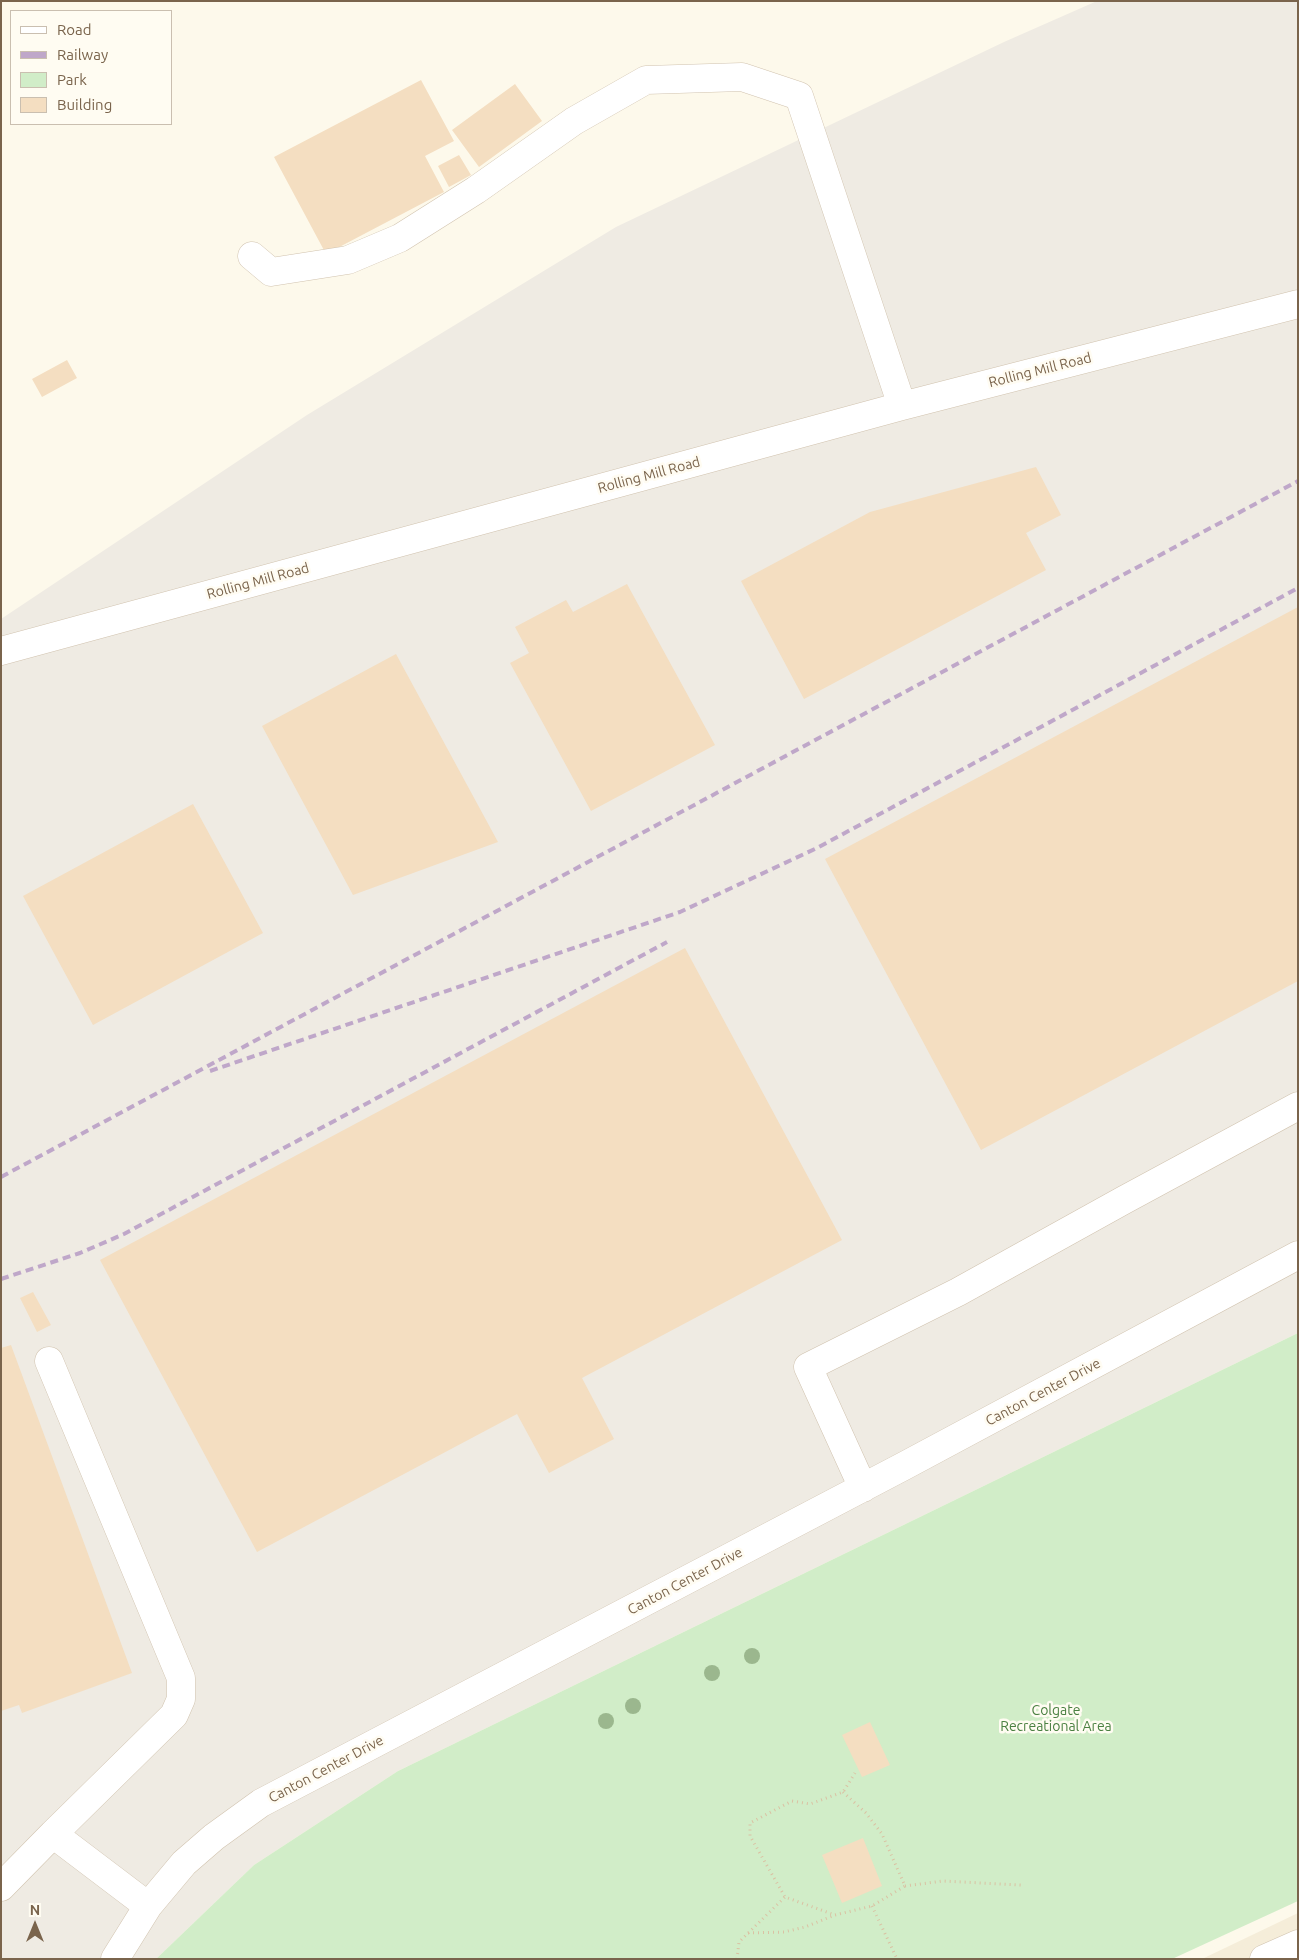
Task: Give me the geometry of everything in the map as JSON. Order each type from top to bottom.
[{"type":"street","points":[[252,256],[271,272],[348,260],[400,238],[476,190],[574,121],[646,80],[742,77],[799,96],[902,406]]},
{"type":"street","name":"Rolling Mill Road","points":[[1,651],[902,406],[1298,304]]},
{"type":"street","points":[[863,1488],[808,1367],[958,1292],[1298,1106]]},
{"type":"street","name":"Canton Center Drive","points":[[115,1959],[148,1906],[184,1863],[214,1837],[262,1803],[863,1488],[1298,1255]]},
{"type":"street","points":[[1,1887],[174,1715],[181,1699],[181,1678],[49,1361]]},
{"type":"street","points":[[53,1834],[148,1906]]},
{"type":"street","points":[[1264,1959],[1298,1944]]},
{"type":"path","points":[[835,1914],[785,1897],[750,1836],[750,1823],[792,1801],[810,1804],[844,1792],[855,1773]]},
{"type":"path","points":[[844,1792],[866,1813],[882,1834],[905,1886]]},
{"type":"path","points":[[748,1932],[784,1932],[805,1926],[835,1914],[872,1906],[905,1886],[943,1881],[1021,1885]]},
{"type":"path","points":[[737,1959],[739,1942],[785,1897]]},
{"type":"path","points":[[872,1906],[895,1958]]},
{"type":"shaded area","points":[[1097,1],[1298,1],[1298,1333],[398,1771],[254,1865],[156,1959],[1,1959],[1,619],[307,415],[616,227],[1004,42]]},
{"type":"shaded area","points":[[1298,1913],[1298,1959],[1202,1959]]},
{"type":"green space","name":"Colgate Recreational Area","points":[[1298,1333],[1298,1901],[1172,1959],[156,1959],[254,1865],[398,1771]]},
{"type":"building","points":[[421,80],[454,141],[425,156],[444,192],[326,254],[274,157]]},
{"type":"building","points":[[515,84],[542,121],[479,167],[452,130]]},
{"type":"building","points":[[459,155],[471,175],[449,187],[438,166]]},
{"type":"building","points":[[67,360],[77,378],[42,397],[32,379]]},
{"type":"building","points":[[1036,467],[1061,515],[1026,533],[1046,570],[804,699],[741,581],[870,512]]},
{"type":"building","points":[[627,584],[715,745],[591,811],[510,663],[529,653],[515,627],[566,600],[573,612]]},
{"type":"building","points":[[1298,607],[1298,981],[981,1150],[825,859]]},
{"type":"building","points":[[396,654],[498,842],[353,895],[262,726]]},
{"type":"building","points":[[193,804],[263,933],[93,1025],[23,896]]},
{"type":"building","points":[[685,948],[842,1240],[582,1378],[614,1439],[549,1473],[517,1414],[257,1552],[100,1260]]},
{"type":"building","points":[[33,1292],[51,1325],[37,1332],[20,1298]]},
{"type":"building","points":[[11,1345],[132,1673],[22,1713],[19,1705],[1,1711],[1,1348]]},
{"type":"building","points":[[870,1722],[890,1765],[862,1777],[842,1735]]},
{"type":"building","points":[[863,1838],[882,1886],[842,1903],[822,1855]]},
{"type":"railway","points":[[1,1177],[1298,481]]},
{"type":"railway","points":[[210,1071],[680,912],[817,848],[1298,588]]},
{"type":"railway","points":[[1,1279],[80,1253],[124,1234],[667,942]]}]
